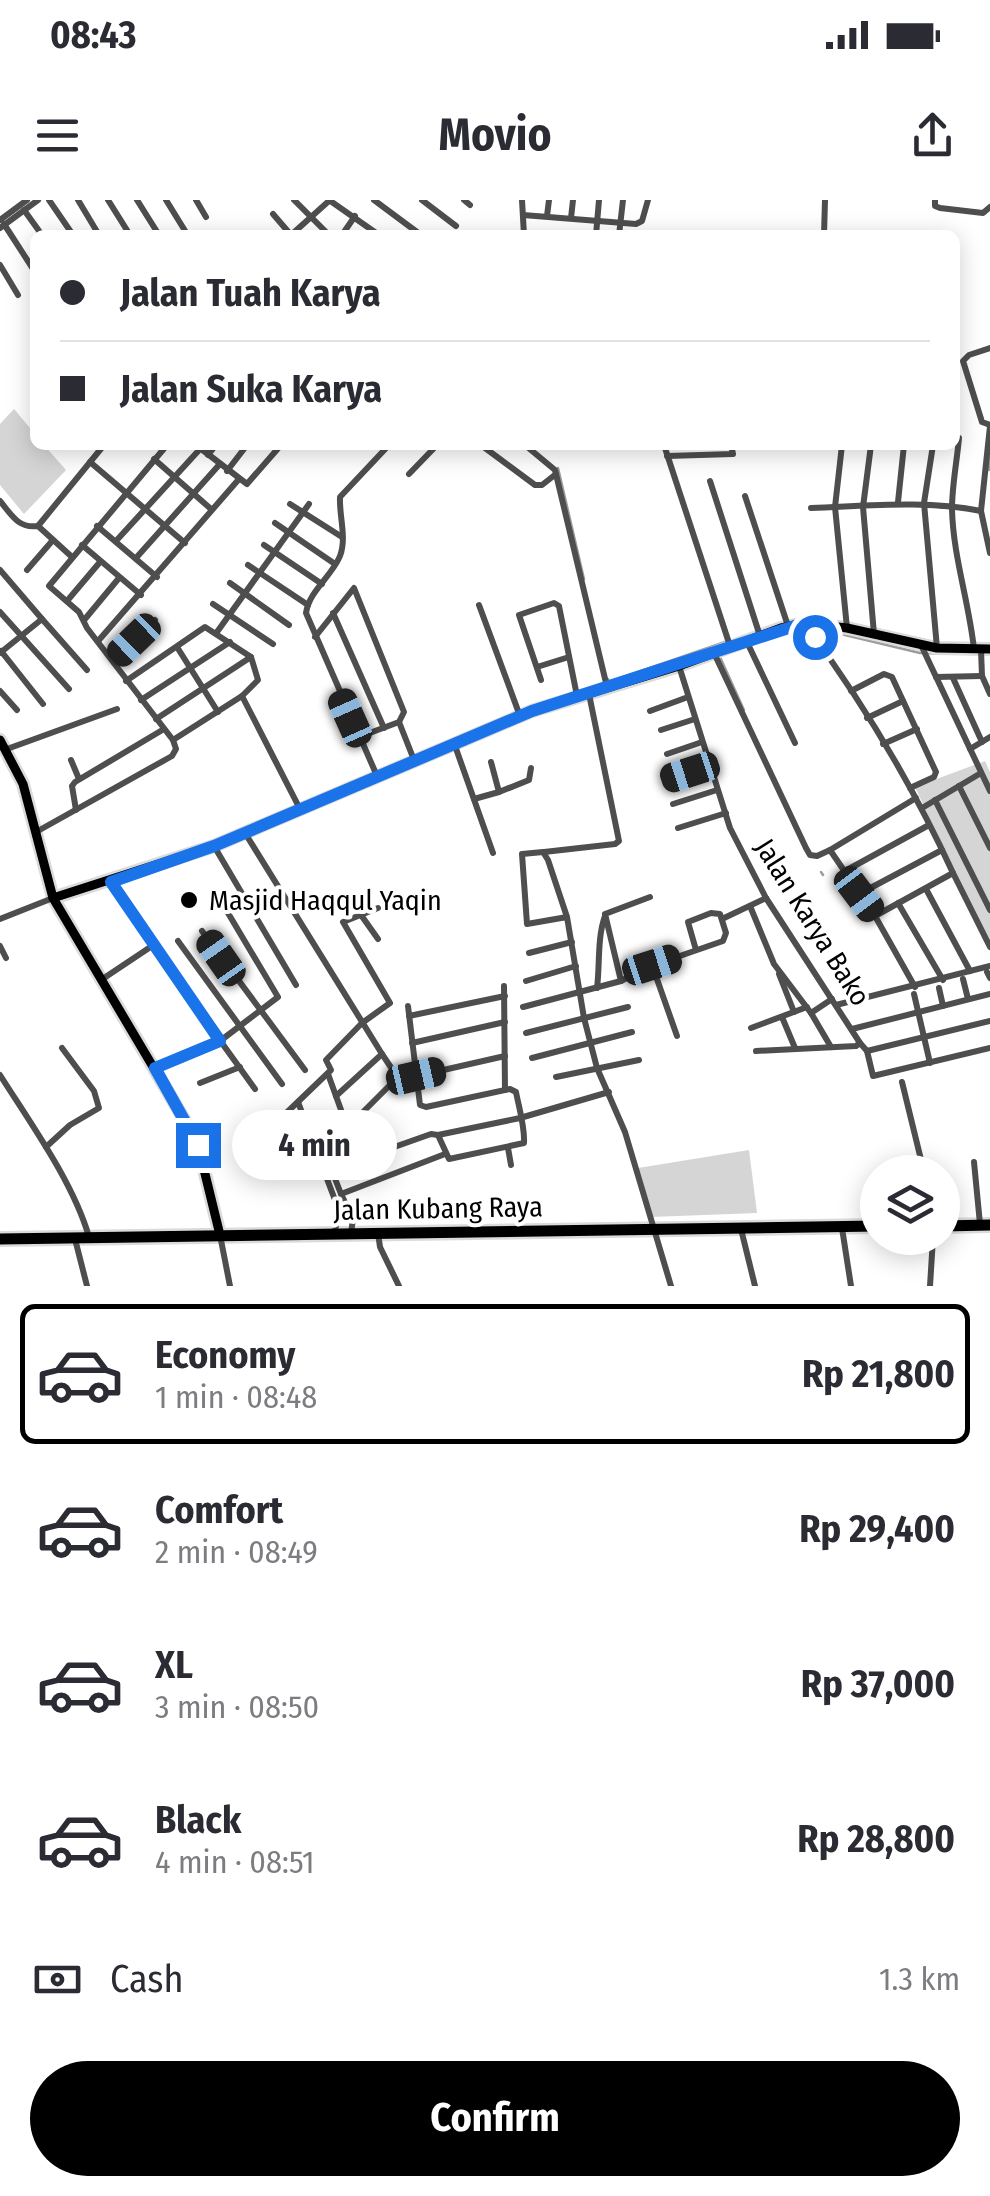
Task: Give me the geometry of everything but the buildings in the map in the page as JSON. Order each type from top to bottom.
[{"type":"highway","points":[[960,1226],[985,1225]]},
{"type":"highway","name":"Jalan Kubang Raya","points":[[0,1239],[860,1226]]},
{"type":"main road","points":[[53,898],[214,846],[520,716],[679,666],[788,626],[804,623],[847,628],[937,648],[982,650]]},
{"type":"main road","points":[[4,744],[23,784],[53,898],[197,1141],[220,1235]]},
{"type":"street","points":[[7,200],[37,230]]},
{"type":"street","points":[[19,211],[27,200]]},
{"type":"street","points":[[30,265],[1,224],[38,200]]},
{"type":"street","points":[[49,200],[70,230]]},
{"type":"street","points":[[78,200],[96,230]]},
{"type":"street","points":[[108,200],[127,230]]},
{"type":"street","points":[[137,200],[156,230]]},
{"type":"street","points":[[166,200],[185,230]]},
{"type":"street","points":[[196,200],[206,217]]},
{"type":"street","points":[[294,200],[325,230]]},
{"type":"street","points":[[296,230],[330,200],[371,230]]},
{"type":"street","points":[[422,200],[456,226]]},
{"type":"street","points":[[522,200],[524,230]]},
{"type":"street","points":[[548,216],[549,200]]},
{"type":"street","points":[[571,218],[573,200]]},
{"type":"street","points":[[597,230],[599,200]]},
{"type":"street","points":[[619,230],[623,200]]},
{"type":"street","points":[[523,214],[636,224],[642,220],[648,200]]},
{"type":"street","points":[[824,230],[826,200]]},
{"type":"street","points":[[935,200],[936,207],[983,212],[990,207]]},
{"type":"street","points":[[962,210],[963,200]]},
{"type":"street","points":[[377,201],[415,230]]},
{"type":"street","points":[[273,214],[287,230]]},
{"type":"street","points":[[345,230],[355,216]]},
{"type":"street","points":[[0,265],[18,295]]},
{"type":"street","points":[[990,358],[988,348],[968,355],[963,362],[982,422],[990,426],[981,511],[990,553]]},
{"type":"street","points":[[0,500],[19,524],[38,526],[100,450]]},
{"type":"street","points":[[36,832],[172,756],[176,749],[87,628],[85,619],[49,586],[163,450]]},
{"type":"street","points":[[116,541],[196,450]]},
{"type":"street","points":[[202,450],[250,483],[277,450]]},
{"type":"street","points":[[208,455],[212,450]]},
{"type":"street","points":[[228,471],[243,450]]},
{"type":"street","points":[[376,776],[308,621],[308,604],[335,564],[342,537],[340,498],[384,450]]},
{"type":"street","points":[[409,474],[432,450]]},
{"type":"street","points":[[489,450],[535,485],[542,486],[556,474]]},
{"type":"street","points":[[531,450],[552,466],[556,474],[607,686]]},
{"type":"street","points":[[665,450],[730,646]]},
{"type":"street","points":[[667,456],[733,454],[732,450]]},
{"type":"street","points":[[841,450],[835,507],[847,628]]},
{"type":"street","points":[[870,450],[862,507],[874,635]]},
{"type":"street","points":[[898,502],[903,450]]},
{"type":"street","points":[[932,450],[924,503],[937,648]]},
{"type":"street","points":[[959,450],[952,505],[954,537],[982,650],[982,676],[990,694]]},
{"type":"street","points":[[154,460],[211,508]]},
{"type":"street","points":[[90,462],[185,543]]},
{"type":"street","points":[[136,558],[219,465]]},
{"type":"street","points":[[98,641],[239,479]]},
{"type":"street","points":[[710,481],[760,636]]},
{"type":"street","points":[[745,496],[788,626]]},
{"type":"street","points":[[811,508],[898,502],[981,511]]},
{"type":"street","points":[[290,504],[342,537]]},
{"type":"street","points":[[217,632],[309,504]]},
{"type":"street","points":[[275,523],[335,564]]},
{"type":"street","points":[[38,526],[72,557]]},
{"type":"street","points":[[97,526],[157,577]]},
{"type":"street","points":[[27,570],[52,540]]},
{"type":"street","points":[[82,545],[141,595]]},
{"type":"street","points":[[264,545],[322,584]]},
{"type":"street","points":[[67,600],[100,562]]},
{"type":"street","points":[[248,565],[308,604]]},
{"type":"street","points":[[0,570],[87,670]]},
{"type":"street","points":[[85,619],[119,578]]},
{"type":"street","points":[[230,583],[289,624]]},
{"type":"street","points":[[315,637],[354,588],[404,712],[398,722],[359,738]]},
{"type":"street","points":[[542,680],[519,615],[551,603],[558,606],[577,696]]},
{"type":"street","points":[[213,604],[273,644]]},
{"type":"street","points":[[478,605],[520,716]]},
{"type":"street","points":[[0,612],[69,689]]},
{"type":"street","points":[[334,614],[384,728]]},
{"type":"street","points":[[42,619],[0,652],[43,704]]},
{"type":"street","points":[[113,660],[155,620]]},
{"type":"street","points":[[804,623],[916,798],[990,946]]},
{"type":"street","points":[[126,681],[205,627],[251,657],[258,680],[242,696],[173,740]]},
{"type":"street","points":[[746,640],[795,744]]},
{"type":"street","points":[[141,700],[230,642]]},
{"type":"street","points":[[921,645],[990,791]]},
{"type":"street","points":[[177,647],[218,712]]},
{"type":"street","points":[[714,653],[810,855],[830,850],[916,798]]},
{"type":"street","points":[[156,719],[251,657]]},
{"type":"street","points":[[537,667],[569,657]]},
{"type":"street","name":"Jalan Karya Bako","points":[[679,666],[730,828],[766,898],[860,1043],[756,1051]]},
{"type":"street","points":[[851,691],[889,674],[936,774],[910,788]]},
{"type":"street","points":[[936,677],[982,676]]},
{"type":"street","points":[[954,678],[982,742]]},
{"type":"street","points":[[0,691],[17,710]]},
{"type":"street","points":[[567,917],[527,924],[520,857],[615,844],[619,840],[588,692]]},
{"type":"street","points":[[242,696],[300,809]]},
{"type":"street","points":[[650,711],[688,697]]},
{"type":"street","points":[[867,718],[904,701]]},
{"type":"street","points":[[4,744],[117,708]]},
{"type":"street","points":[[662,730],[695,719]]},
{"type":"street","points":[[398,722],[414,760]]},
{"type":"street","points":[[76,810],[72,786],[78,779],[164,729]]},
{"type":"street","points":[[883,744],[917,729]]},
{"type":"street","points":[[970,749],[990,737]]},
{"type":"street","points":[[667,754],[702,742]]},
{"type":"street","points":[[454,743],[493,853]]},
{"type":"street","points":[[71,760],[78,779]]},
{"type":"street","points":[[490,762],[500,792]]},
{"type":"street","points":[[669,779],[710,766]]},
{"type":"street","points":[[474,799],[529,780],[530,768]]},
{"type":"street","points":[[921,808],[981,773]]},
{"type":"street","points":[[958,786],[990,848]]},
{"type":"street","points":[[673,804],[718,790]]},
{"type":"street","points":[[935,800],[990,910]]},
{"type":"street","points":[[678,828],[726,813]]},
{"type":"street","points":[[845,871],[930,825]]},
{"type":"street","points":[[245,832],[399,1078],[347,1128]]},
{"type":"street","points":[[214,846],[296,986]]},
{"type":"street","points":[[830,850],[876,916],[915,990],[930,1063]]},
{"type":"street","points":[[859,894],[942,850]]},
{"type":"street","points":[[543,852],[567,917],[584,1018],[597,1068],[609,1092],[670,1286]]},
{"type":"street","points":[[876,916],[953,873]]},
{"type":"street","points":[[111,882],[255,1089]]},
{"type":"street","points":[[926,890],[970,972]]},
{"type":"street","points":[[0,919],[53,898]]},
{"type":"street","points":[[597,988],[600,932],[605,916],[650,898]]},
{"type":"street","points":[[722,918],[766,898]]},
{"type":"street","points":[[898,903],[941,984],[944,1006]]},
{"type":"street","points":[[750,906],[794,1012]]},
{"type":"street","points":[[280,1119],[331,1070],[326,1060],[362,1022],[390,1003],[343,922],[378,908]]},
{"type":"street","points":[[524,1007],[621,981],[652,965],[696,950],[725,939],[722,918],[716,912],[688,922],[696,950]]},
{"type":"street","points":[[155,1068],[220,1041],[278,997],[228,913]]},
{"type":"street","points":[[361,915],[378,939]]},
{"type":"street","points":[[605,916],[621,981]]},
{"type":"street","points":[[202,931],[304,1070]]},
{"type":"street","points":[[178,940],[282,1084]]},
{"type":"street","points":[[529,952],[572,942]]},
{"type":"street","points":[[0,946],[6,958]]},
{"type":"street","points":[[101,980],[152,946]]},
{"type":"street","points":[[774,964],[831,1047]]},
{"type":"street","points":[[652,965],[676,1036]]},
{"type":"street","points":[[526,980],[576,966]]},
{"type":"street","points":[[750,1028],[834,1002],[915,990],[970,972],[989,972]]},
{"type":"street","points":[[963,979],[968,1000]]},
{"type":"street","points":[[504,986],[506,1090]]},
{"type":"street","points":[[852,1029],[990,994]]},
{"type":"street","points":[[438,1135],[449,1160],[524,1143],[516,1092],[506,1090],[423,1107],[416,1076],[408,1011],[504,996]]},
{"type":"street","points":[[526,1032],[628,1007]]},
{"type":"street","points":[[781,1017],[795,1048]]},
{"type":"street","points":[[867,1051],[990,1020]]},
{"type":"street","points":[[412,1044],[505,1022]]},
{"type":"street","points":[[532,1058],[632,1032]]},
{"type":"street","points":[[860,1043],[867,1051],[873,1076],[990,1048]]},
{"type":"street","points":[[46,1148],[70,1125],[99,1108],[94,1091],[62,1048]]},
{"type":"street","points":[[336,1096],[382,1054]]},
{"type":"street","points":[[416,1076],[505,1056]]},
{"type":"street","points":[[556,1077],[639,1060]]},
{"type":"street","points":[[200,1083],[240,1068]]},
{"type":"street","points":[[327,1074],[353,1143]]},
{"type":"street","points":[[1,1077],[46,1148],[89,1237]]},
{"type":"street","points":[[902,1082],[920,1155]]},
{"type":"street","points":[[351,1232],[352,1220],[332,1171],[335,1168],[431,1134],[520,1118],[609,1092]]},
{"type":"street","points":[[298,1102],[338,1208],[335,1233]]},
{"type":"street","points":[[508,1148],[511,1165]]},
{"type":"street","points":[[341,1194],[445,1154]]},
{"type":"street","points":[[974,1162],[985,1225]]},
{"type":"street","points":[[842,1227],[851,1286]]},
{"type":"street","points":[[740,1229],[755,1286]]},
{"type":"street","points":[[378,1232],[380,1247],[398,1286]]},
{"type":"street","points":[[220,1235],[230,1286]]},
{"type":"street","points":[[74,1237],[86,1286]]},
{"type":"street","points":[[930,1286],[931,1255]]},
{"type":"shaded area","points":[[14,409],[30,428],[30,450],[48,450],[66,470],[24,514],[0,485],[0,424]]},
{"type":"shaded area","points":[[985,761],[990,772],[990,949],[915,787]]},
{"type":"shaded area","points":[[749,1150],[757,1213],[651,1217],[638,1168]]},
{"type":"waterway","points":[[989,470],[990,457]]},
{"type":"waterway","points":[[558,468],[584,579]]},
{"type":"waterway","points":[[820,629],[920,653],[978,654]]},
{"type":"waterway","points":[[608,679],[609,682],[725,642]]},
{"type":"waterway","points":[[720,657],[744,710]]},
{"type":"place","name":"Masjid Haqqul Yaqin","points":[[189,900]]},
{"type":"route","points":[[198,1145],[155,1068],[220,1041],[111,882],[214,846],[532,711],[679,666],[780,628],[804,623],[815,637]]}]
